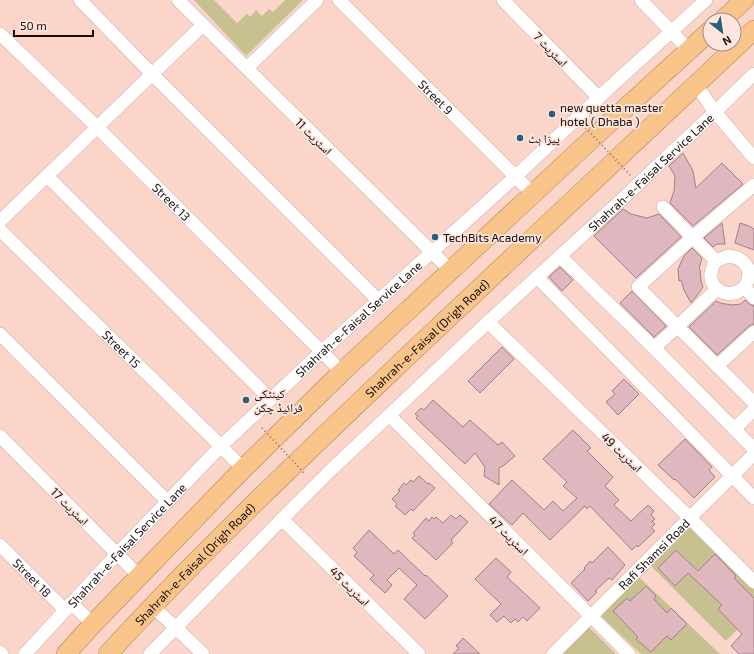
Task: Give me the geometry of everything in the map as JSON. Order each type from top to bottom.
[{"type":"highway","points":[[731,12],[744,0]]},
{"type":"highway","name":"Shahrah-e-Faisal (Drigh Road)","points":[[108,654],[152,606],[296,462],[754,30]]},
{"type":"highway","points":[[66,654],[93,624],[243,469],[342,372],[702,38]]},
{"type":"street","points":[[80,0],[378,300]]},
{"type":"street","name":"اسٹریٹ 11","points":[[178,0],[451,271]]},
{"type":"street","points":[[247,68],[317,0]]},
{"type":"street","name":"Street 9","points":[[339,0],[533,194]]},
{"type":"street","name":"اسٹریٹ 7","points":[[503,0],[599,98]]},
{"type":"street","points":[[641,0],[689,50]]},
{"type":"street","name":"Shahrah-e-Faisal Service Lane","points":[[25,654],[117,554],[221,446],[321,352],[515,177],[706,0]]},
{"type":"street","points":[[0,221],[203,25]]},
{"type":"street","name":"Street 13","points":[[0,34],[98,127],[342,372]]},
{"type":"street","name":"Shahrah-e-Faisal Service Lane","points":[[150,654],[332,469],[754,74]]},
{"type":"street","points":[[696,85],[715,112],[754,158]]},
{"type":"street","points":[[47,176],[270,399]]},
{"type":"street","points":[[754,186],[693,237],[638,287],[754,403]]},
{"type":"street","points":[[663,207],[716,261]]},
{"type":"street","name":"Street 15","points":[[0,230],[243,469]]},
{"type":"street","points":[[560,256],[754,449]]},
{"type":"street","points":[[728,256],[739,258],[749,257],[749,278],[745,288],[728,294],[716,289],[711,274],[716,261],[728,256]]},
{"type":"street","points":[[538,277],[754,498]]},
{"type":"street","points":[[745,288],[754,298]]},
{"type":"street","points":[[654,348],[716,289]]},
{"type":"street","name":"اسٹریٹ 49","points":[[488,322],[754,582]]},
{"type":"street","points":[[716,366],[754,332]]},
{"type":"street","points":[[0,334],[167,501]]},
{"type":"street","points":[[734,429],[754,410]]},
{"type":"street","name":"اسٹریٹ 47","points":[[390,416],[629,654]]},
{"type":"street","name":"اسٹریٹ 17","points":[[0,436],[139,576]]},
{"type":"street","name":"Rafi Shamsi Road","points":[[553,654],[754,454]]},
{"type":"street","name":"اسٹریٹ 45","points":[[282,519],[419,654]]},
{"type":"street","name":"Street 18","points":[[0,545],[68,607],[93,624]]},
{"type":"street","points":[[152,606],[203,654]]},
{"type":"path","points":[[580,122],[631,176]]},
{"type":"path","points":[[262,428],[304,473]]},
{"type":"shaded area","points":[[194,0],[214,0],[237,23],[247,14],[250,17],[256,10],[262,16],[269,9],[273,12],[285,0],[303,0],[246,56]]},
{"type":"shaded area","points":[[689,524],[754,588],[754,613],[726,641],[649,564]]},
{"type":"shaded area","points":[[638,576],[720,654],[641,654],[602,617],[603,611]]},
{"type":"shaded area","points":[[588,626],[616,654],[560,654]]},
{"type":"building","points":[[683,153],[693,171],[696,188],[722,163],[743,184],[693,226],[670,203],[674,191],[675,176],[669,166]]},
{"type":"building","points":[[623,209],[631,214],[647,218],[659,214],[681,237],[636,278],[594,236]]},
{"type":"building","points":[[722,223],[725,244],[717,244],[713,247],[704,238]]},
{"type":"building","points":[[740,223],[754,229],[754,250],[735,243]]},
{"type":"building","points":[[692,248],[702,258],[699,268],[703,287],[691,303],[684,290],[681,280],[679,281],[678,269],[684,256]]},
{"type":"building","points":[[560,267],[573,280],[562,291],[549,277]]},
{"type":"building","points":[[632,291],[666,326],[654,337],[620,303]]},
{"type":"building","points":[[745,300],[754,306],[754,324],[749,326],[717,355],[689,327],[716,301],[732,305],[741,304]]},
{"type":"building","points":[[502,347],[514,359],[480,393],[468,381]]},
{"type":"building","points":[[624,379],[639,394],[618,415],[606,402],[615,394],[612,391]]},
{"type":"building","points":[[433,400],[463,427],[470,420],[498,445],[502,442],[515,456],[499,468],[499,485],[484,476],[485,467],[475,453],[465,464],[416,418],[418,416],[415,414],[421,408],[424,410]]},
{"type":"building","points":[[573,430],[591,448],[587,451],[613,477],[605,486],[619,500],[614,505],[631,521],[648,505],[654,511],[651,515],[655,519],[652,521],[655,524],[651,528],[655,531],[638,547],[637,545],[632,550],[590,506],[587,509],[585,506],[550,540],[523,513],[512,525],[489,504],[512,480],[544,510],[553,501],[563,511],[577,498],[563,486],[567,482],[543,459]]},
{"type":"building","points":[[685,439],[712,467],[709,470],[715,477],[694,498],[658,465]]},
{"type":"building","points":[[419,476],[435,488],[413,511],[411,509],[405,515],[395,506],[397,504],[392,499],[400,491],[398,490],[404,483],[406,485],[411,480],[413,482]]},
{"type":"building","points":[[451,515],[456,519],[460,515],[468,522],[451,540],[453,543],[436,560],[412,538],[415,535],[413,533],[426,518],[429,521],[432,517],[434,519],[436,517],[443,523]]},
{"type":"building","points":[[369,530],[394,554],[398,550],[448,596],[425,619],[404,599],[417,585],[399,568],[387,580],[392,585],[385,593],[370,579],[374,575],[354,556],[357,552],[353,548]]},
{"type":"building","points":[[608,547],[625,565],[612,580],[609,578],[595,591],[597,592],[588,601],[571,583],[585,569],[584,568],[590,561],[592,563]]},
{"type":"building","points":[[676,550],[698,571],[715,554],[736,576],[734,578],[754,598],[754,654],[739,654],[731,646],[742,634],[718,609],[722,605],[688,573],[675,586],[658,568]]},
{"type":"building","points":[[496,558],[511,572],[507,577],[540,608],[527,621],[523,617],[518,622],[515,619],[511,623],[504,616],[497,622],[490,615],[501,604],[475,579]]},
{"type":"building","points":[[646,586],[656,596],[654,599],[667,613],[671,608],[687,624],[671,640],[667,636],[651,652],[636,639],[638,637],[613,611],[627,598],[630,601]]},
{"type":"building","points":[[463,638],[480,654],[453,654],[459,648],[456,646]]},
{"type":"place","name":"new quetta master hotel ( Dhaba )","points":[[552,114]]},
{"type":"place","name":"پیزا ہٹ","points":[[520,138]]},
{"type":"place","name":"TechBits Academy","points":[[435,237]]},
{"type":"place","name":"کینٹکی فرائیڈ چکن","points":[[246,400]]}]
